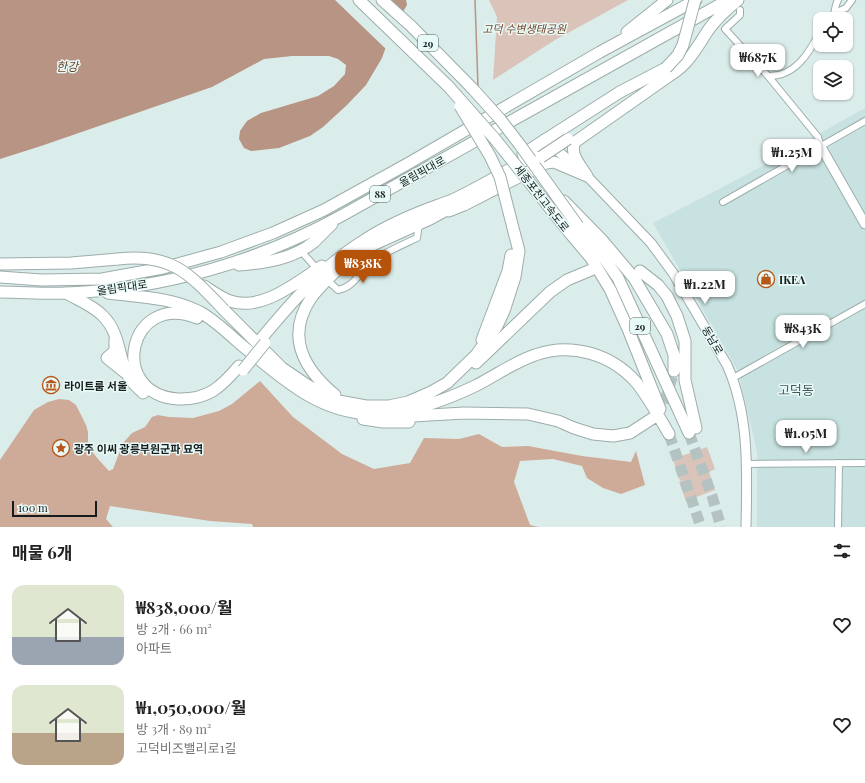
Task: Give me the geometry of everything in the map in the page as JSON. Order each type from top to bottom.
[{"type":"highway","name":"세종포천고속도로","points":[[359,0],[448,86],[599,251],[618,278],[692,431],[685,380],[684,341],[677,316],[667,296],[658,284],[640,271]]},
{"type":"highway","name":"세종포천고속도로","points":[[373,414],[396,412],[442,399],[474,386],[536,354],[552,350],[567,350],[587,352],[599,356],[625,372],[636,382],[669,434],[652,387],[610,289],[591,258],[577,226],[520,144],[500,119],[446,61],[382,0]]},
{"type":"highway","points":[[600,52],[667,0]]},
{"type":"highway","points":[[587,176],[574,155],[573,146],[576,142],[668,72],[684,45],[696,0]]},
{"type":"highway","name":"올림픽대로","points":[[0,277],[41,280],[102,279],[163,268],[221,252],[273,233],[324,210],[409,163],[600,52],[696,0]]},
{"type":"highway","name":"올림픽대로","points":[[0,292],[66,293],[94,291],[181,278],[228,265],[282,245],[341,216],[728,0]]},
{"type":"highway","points":[[263,341],[303,297],[321,280],[368,247],[419,224],[427,214],[463,188],[503,168],[544,139],[620,92],[680,68],[692,57],[717,20],[739,5]]},
{"type":"highway","points":[[427,214],[449,201],[539,155],[668,72]]},
{"type":"highway","points":[[447,383],[476,355],[497,326],[504,312],[515,277],[519,251],[500,177],[490,156],[448,86]]},
{"type":"highway","points":[[227,306],[240,303],[251,303],[272,297],[382,229],[427,214],[464,205],[546,163],[554,162],[587,176]]},
{"type":"highway","points":[[228,265],[262,263],[291,254],[312,243],[341,216]]},
{"type":"highway","points":[[577,226],[602,240],[634,278],[649,301],[667,334],[674,355],[674,371]]},
{"type":"highway","points":[[66,293],[98,311],[109,323],[114,332],[125,370],[143,394],[157,401],[186,404],[201,402],[227,390],[241,368],[305,288],[358,244]]},
{"type":"highway","points":[[0,264],[71,263],[135,257],[150,258],[164,262],[178,268],[227,306],[282,368],[353,413],[413,416],[464,413],[528,414],[558,421],[593,434],[613,436],[630,433],[653,418]]},
{"type":"highway","points":[[338,269],[311,298],[303,314],[298,331],[300,349],[309,367],[320,382],[343,406],[360,419],[383,422],[490,419],[513,413]]},
{"type":"highway","points":[[94,291],[153,297],[180,304],[199,312],[215,321],[286,382],[318,401],[343,406],[366,406],[408,402],[447,383],[471,368],[550,292],[567,280],[591,270]]},
{"type":"highway","points":[[222,328],[192,315],[176,313],[165,314],[155,318],[147,324],[138,336],[134,349],[134,363],[137,375],[143,384],[152,391],[174,398],[185,399],[208,394],[216,390],[241,368]]},
{"type":"main road","name":"동남로","points":[[544,139],[587,176],[651,242],[703,322],[722,355],[733,378],[747,450],[746,527]]},
{"type":"main road","points":[[821,147],[862,212],[865,224]]},
{"type":"street","points":[[834,12],[838,0]]},
{"type":"street","points":[[840,12],[846,8],[852,0]]},
{"type":"street","points":[[739,5],[740,16],[725,29],[768,76],[818,137],[821,147]]},
{"type":"street","points":[[768,76],[790,71],[805,58],[813,44]]},
{"type":"street","points":[[723,202],[865,121]]},
{"type":"street","points":[[300,250],[332,285],[338,290],[344,289],[350,285],[371,262],[396,247],[417,238],[419,224]]},
{"type":"street","points":[[733,378],[865,304]]},
{"type":"street","points":[[838,527],[839,463]]},
{"type":"street","points":[[747,464],[865,463]]},
{"type":"shaded area","points":[[865,108],[865,527],[757,527],[757,452],[738,371],[653,223],[746,175]]},
{"type":"shaded area","points":[[260,381],[293,417],[342,454],[374,469],[410,463],[424,438],[459,439],[479,434],[502,447],[528,446],[582,456],[631,462],[636,451],[645,485],[621,494],[603,488],[587,478],[582,466],[553,459],[520,461],[514,482],[530,525],[539,527],[253,527],[252,524],[210,521],[110,506],[106,519],[113,527],[0,527],[0,460],[34,410],[48,402],[59,399],[69,400],[76,405],[86,425],[90,449],[109,471],[113,469],[123,443],[132,433],[145,427],[152,417],[158,415],[193,418],[219,411],[232,404]]},
{"type":"green space","name":"고덕 수변생태공원","points":[[489,0],[628,0],[555,40],[493,80],[497,17]]},
{"type":"green space","points":[[707,447],[715,469],[709,472],[715,490],[686,501],[679,482],[684,480],[680,481],[673,459]]},
{"type":"water","name":"한강","points":[[0,0],[406,0],[407,5],[392,30],[382,58],[366,85],[323,127],[310,136],[279,148],[251,151],[244,148],[239,139],[240,131],[247,121],[261,113],[318,96],[334,86],[345,74],[346,65],[338,59],[329,56],[292,56],[264,59],[212,87],[0,159]]},
{"type":"pier","points":[[335,0],[388,0],[401,17],[387,50]]},
{"type":"waterway","points":[[475,0],[478,87]]},
{"type":"tunnel","points":[[654,416],[664,404],[674,371]]},
{"type":"tunnel","points":[[689,433],[712,496],[721,527]]},
{"type":"tunnel","points":[[669,434],[701,527]]},
{"type":"place","name":"IKEA","points":[[766,279]]},
{"type":"place","name":"라이트룸 서울","points":[[51,385]]},
{"type":"place","name":"광주 이씨 광릉부원군파 묘역","points":[[61,448]]},
{"type":"district","name":"고덕동","points":[[796,389]]}]
